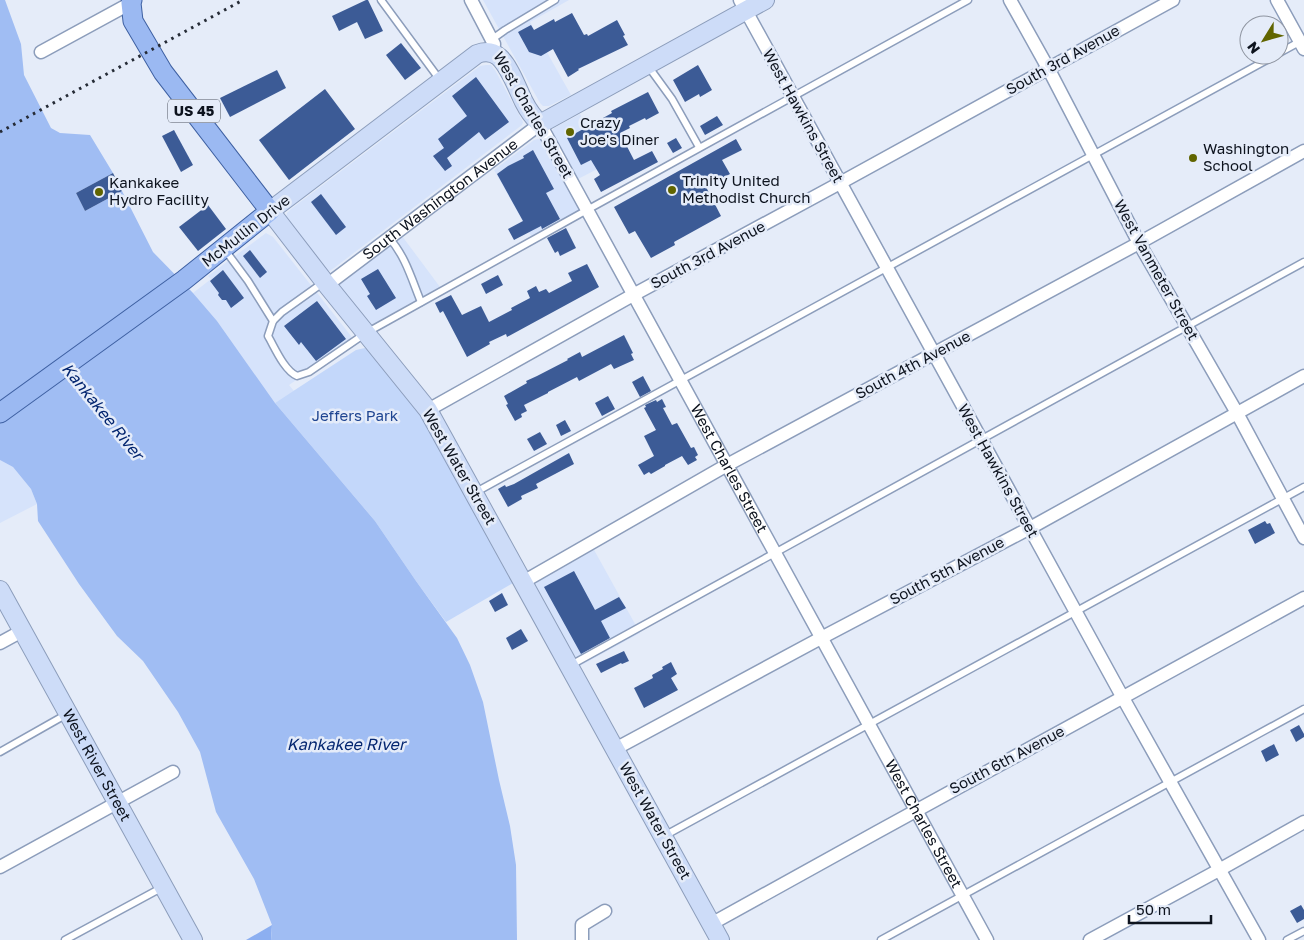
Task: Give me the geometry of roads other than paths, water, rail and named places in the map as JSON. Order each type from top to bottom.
[{"type":"main road","name":"South Washington Avenue","points":[[540,124],[648,65],[743,5],[765,0]]},
{"type":"main road","name":"West Water Street","points":[[132,2],[133,21],[163,72],[326,283],[428,410],[720,940]]},
{"type":"main road","name":"McMullin Drive","points":[[0,414],[184,280],[270,211],[441,81],[477,54],[492,46]]},
{"type":"main road","name":"West Charles Street","points":[[492,46],[506,66],[530,113],[540,124]]},
{"type":"main road","name":"West River Street","points":[[0,590],[193,940]]},
{"type":"street","name":"West Charles Street","points":[[471,0],[492,46]]},
{"type":"street","name":"West Vanmeter Street","points":[[1010,0],[1048,68],[1139,243],[1237,413],[1304,538]]},
{"type":"street","name":"South 3rd Avenue","points":[[428,410],[633,295],[1173,0]]},
{"type":"street","points":[[1277,0],[1303,43]]},
{"type":"street","points":[[41,52],[132,2]]},
{"type":"street","name":"West Hawkins Street","points":[[743,5],[1123,698],[1259,940]]},
{"type":"street","name":"West Charles Street","points":[[540,124],[987,940]]},
{"type":"street","name":"South Washington Avenue","points":[[326,283],[540,124]]},
{"type":"street","name":"South 4th Avenue","points":[[523,582],[727,465],[1139,243],[1304,151]]},
{"type":"street","name":"South 5th Avenue","points":[[615,749],[1030,528],[1304,376]]},
{"type":"street","name":"South 6th Avenue","points":[[711,924],[1304,598]]},
{"type":"street","points":[[0,643],[22,631]]},
{"type":"street","points":[[0,867],[173,772]]},
{"type":"street","points":[[1090,940],[1304,822]]},
{"type":"street","points":[[582,940],[582,926],[605,911]]},
{"type":"lane","points":[[382,0],[441,81]]},
{"type":"lane","points":[[492,46],[505,30],[555,0]]},
{"type":"lane","points":[[326,283],[282,312],[273,321],[268,336],[283,362],[292,374],[296,376],[309,372],[366,333],[421,302],[968,0]]},
{"type":"lane","points":[[1289,49],[1303,43]]},
{"type":"lane","points":[[648,65],[672,99],[699,148]]},
{"type":"lane","points":[[474,493],[1258,65]]},
{"type":"lane","points":[[389,238],[396,245],[401,255],[421,302]]},
{"type":"lane","points":[[224,248],[273,321]]},
{"type":"lane","points":[[570,666],[1304,262]]},
{"type":"lane","points":[[663,837],[1304,487]]},
{"type":"lane","points":[[881,940],[1304,709]]},
{"type":"lane","points":[[0,752],[68,714]]},
{"type":"lane","points":[[66,940],[163,886]]},
{"type":"lane","points":[[1287,940],[1304,931]]},
{"type":"water","name":"Kankakee River","points":[[0,0],[5,0],[21,44],[24,75],[51,128],[60,133],[90,135],[113,173],[76,193],[85,211],[122,191],[153,252],[217,321],[275,403],[375,521],[457,638],[470,665],[483,702],[510,826],[516,865],[517,940],[271,940],[272,925],[254,879],[216,812],[200,752],[178,712],[143,661],[117,636],[79,584],[38,521],[37,504],[31,489],[13,467],[0,460]]},
{"type":"railway","points":[[0,132],[243,0]]},
{"type":"place","name":"Crazy Joe's Diner","points":[[570,132]]},
{"type":"place","name":"Washington School","points":[[1193,158]]},
{"type":"place","name":"Trinity United Methodist Church","points":[[672,190]]},
{"type":"place","name":"Kankakee Hydro Facility","points":[[99,192]]},
{"type":"park label","name":"Jeffers Park","points":[[355,416]]}]
